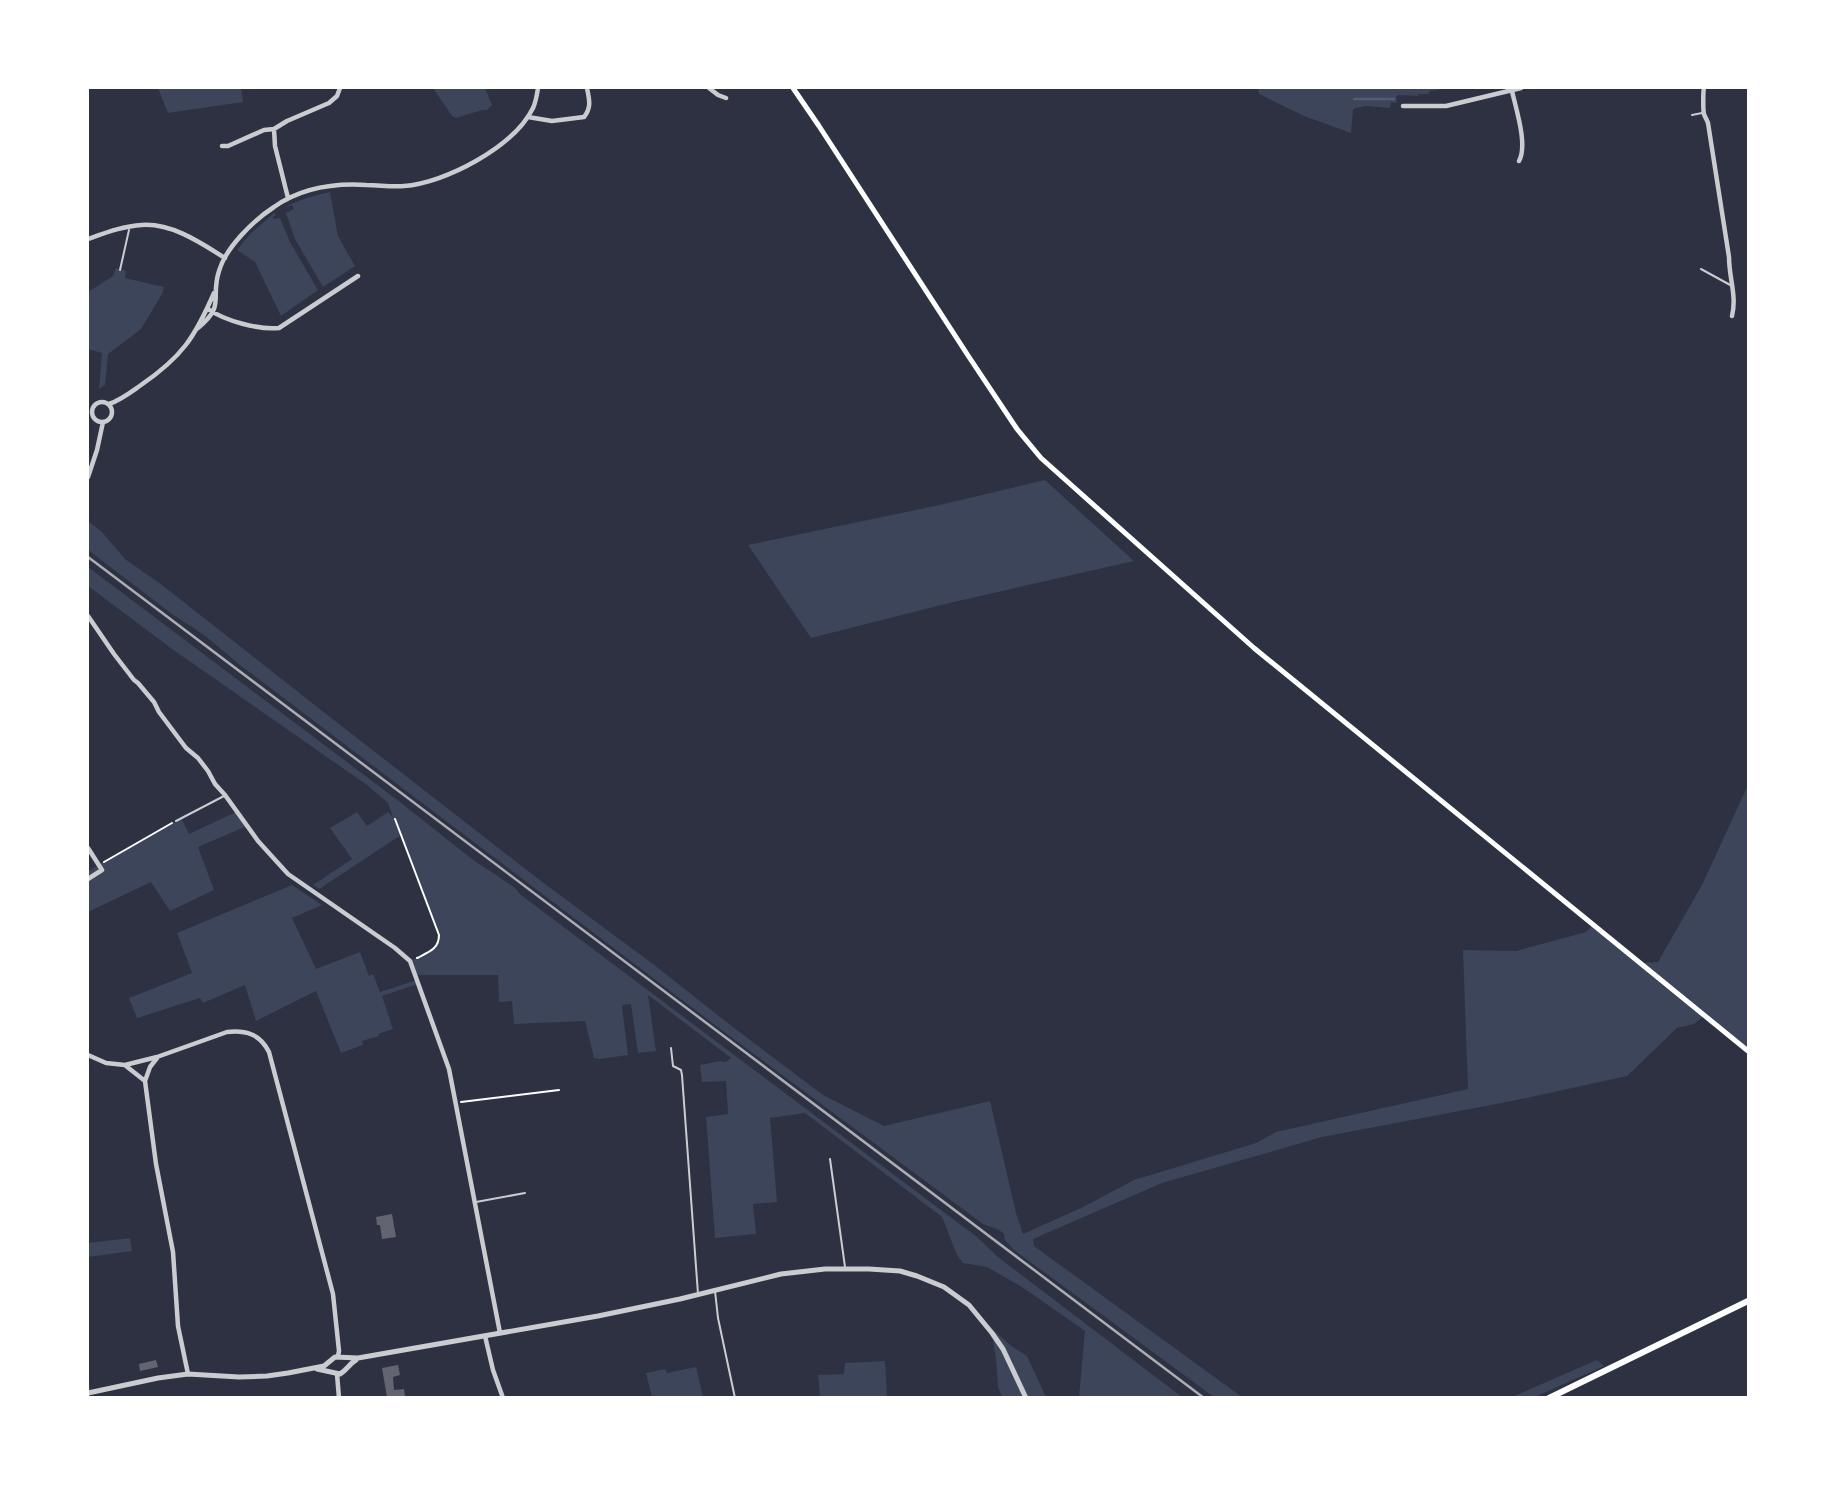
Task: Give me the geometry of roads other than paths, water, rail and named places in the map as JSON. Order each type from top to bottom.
[{"type":"main road","points":[[793,88],[1017,429],[1041,458],[1254,648],[1748,1051]]},
{"type":"main road","points":[[1549,1398],[1748,1301]]},
{"type":"street","points":[[222,146],[228,146],[264,130],[274,129],[332,101],[340,88]]},
{"type":"street","points":[[109,404],[112,408],[108,420],[103,422],[93,418],[94,405],[101,401],[109,404],[116,402],[168,365],[181,352],[212,311],[219,272],[225,258],[258,219],[299,193],[320,188],[365,185],[405,186],[442,177],[466,167],[493,150],[522,125],[534,107],[538,88]]},
{"type":"street","points":[[528,117],[552,121],[584,117],[589,110],[587,88]]},
{"type":"street","points":[[709,88],[726,98]]},
{"type":"street","points":[[1403,106],[1446,106],[1521,88]]},
{"type":"street","points":[[1704,88],[1703,113],[1708,123],[1733,286],[1735,304],[1732,316]]},
{"type":"street","points":[[1512,91],[1523,145],[1523,155],[1519,161]]},
{"type":"street","points":[[274,129],[275,146],[288,198]]},
{"type":"street","points":[[88,239],[118,229],[142,225],[174,230],[225,258]]},
{"type":"street","points":[[212,311],[268,329],[279,328],[358,276]]},
{"type":"street","points":[[88,402],[94,405]]},
{"type":"street","points":[[88,477],[103,422]]},
{"type":"street","points":[[88,616],[186,748],[208,771],[258,841],[288,874],[410,961],[449,1069],[500,1333]]},
{"type":"street","points":[[88,848],[102,870],[88,878]]},
{"type":"street","points":[[88,1055],[106,1063],[125,1065],[239,1031],[255,1035],[266,1046],[333,1294],[339,1351],[347,1366]]},
{"type":"street","points":[[157,1057],[145,1081],[156,1164],[173,1252],[178,1326],[188,1374]]},
{"type":"street","points":[[125,1065],[145,1081]]},
{"type":"street","points":[[91,1392],[188,1374],[267,1376],[315,1369],[329,1363],[333,1358],[358,1358],[598,1316],[781,1274],[845,1268],[900,1271],[944,1287],[969,1305],[992,1333],[1003,1349],[1026,1398]]},
{"type":"street","points":[[485,1336],[503,1398]]},
{"type":"street","points":[[315,1369],[344,1372],[347,1366],[358,1358]]},
{"type":"street","points":[[329,1363],[339,1398]]},
{"type":"lane","points":[[1692,115],[1703,113]]},
{"type":"lane","points":[[120,270],[129,228]]},
{"type":"lane","points":[[1701,269],[1733,286]]},
{"type":"lane","points":[[176,821],[225,795]]},
{"type":"lane","points":[[671,1048],[673,1066],[681,1070],[682,1075],[698,1294]]},
{"type":"lane","points":[[830,1159],[845,1268]]},
{"type":"lane","points":[[475,1202],[524,1193]]},
{"type":"lane","points":[[715,1290],[718,1318],[736,1398]]},
{"type":"waterway","points":[[1354,99],[1394,99]]},
{"type":"waterway","points":[[88,1386],[89,1398]]},
{"type":"railway","points":[[88,557],[1204,1398]]}]
